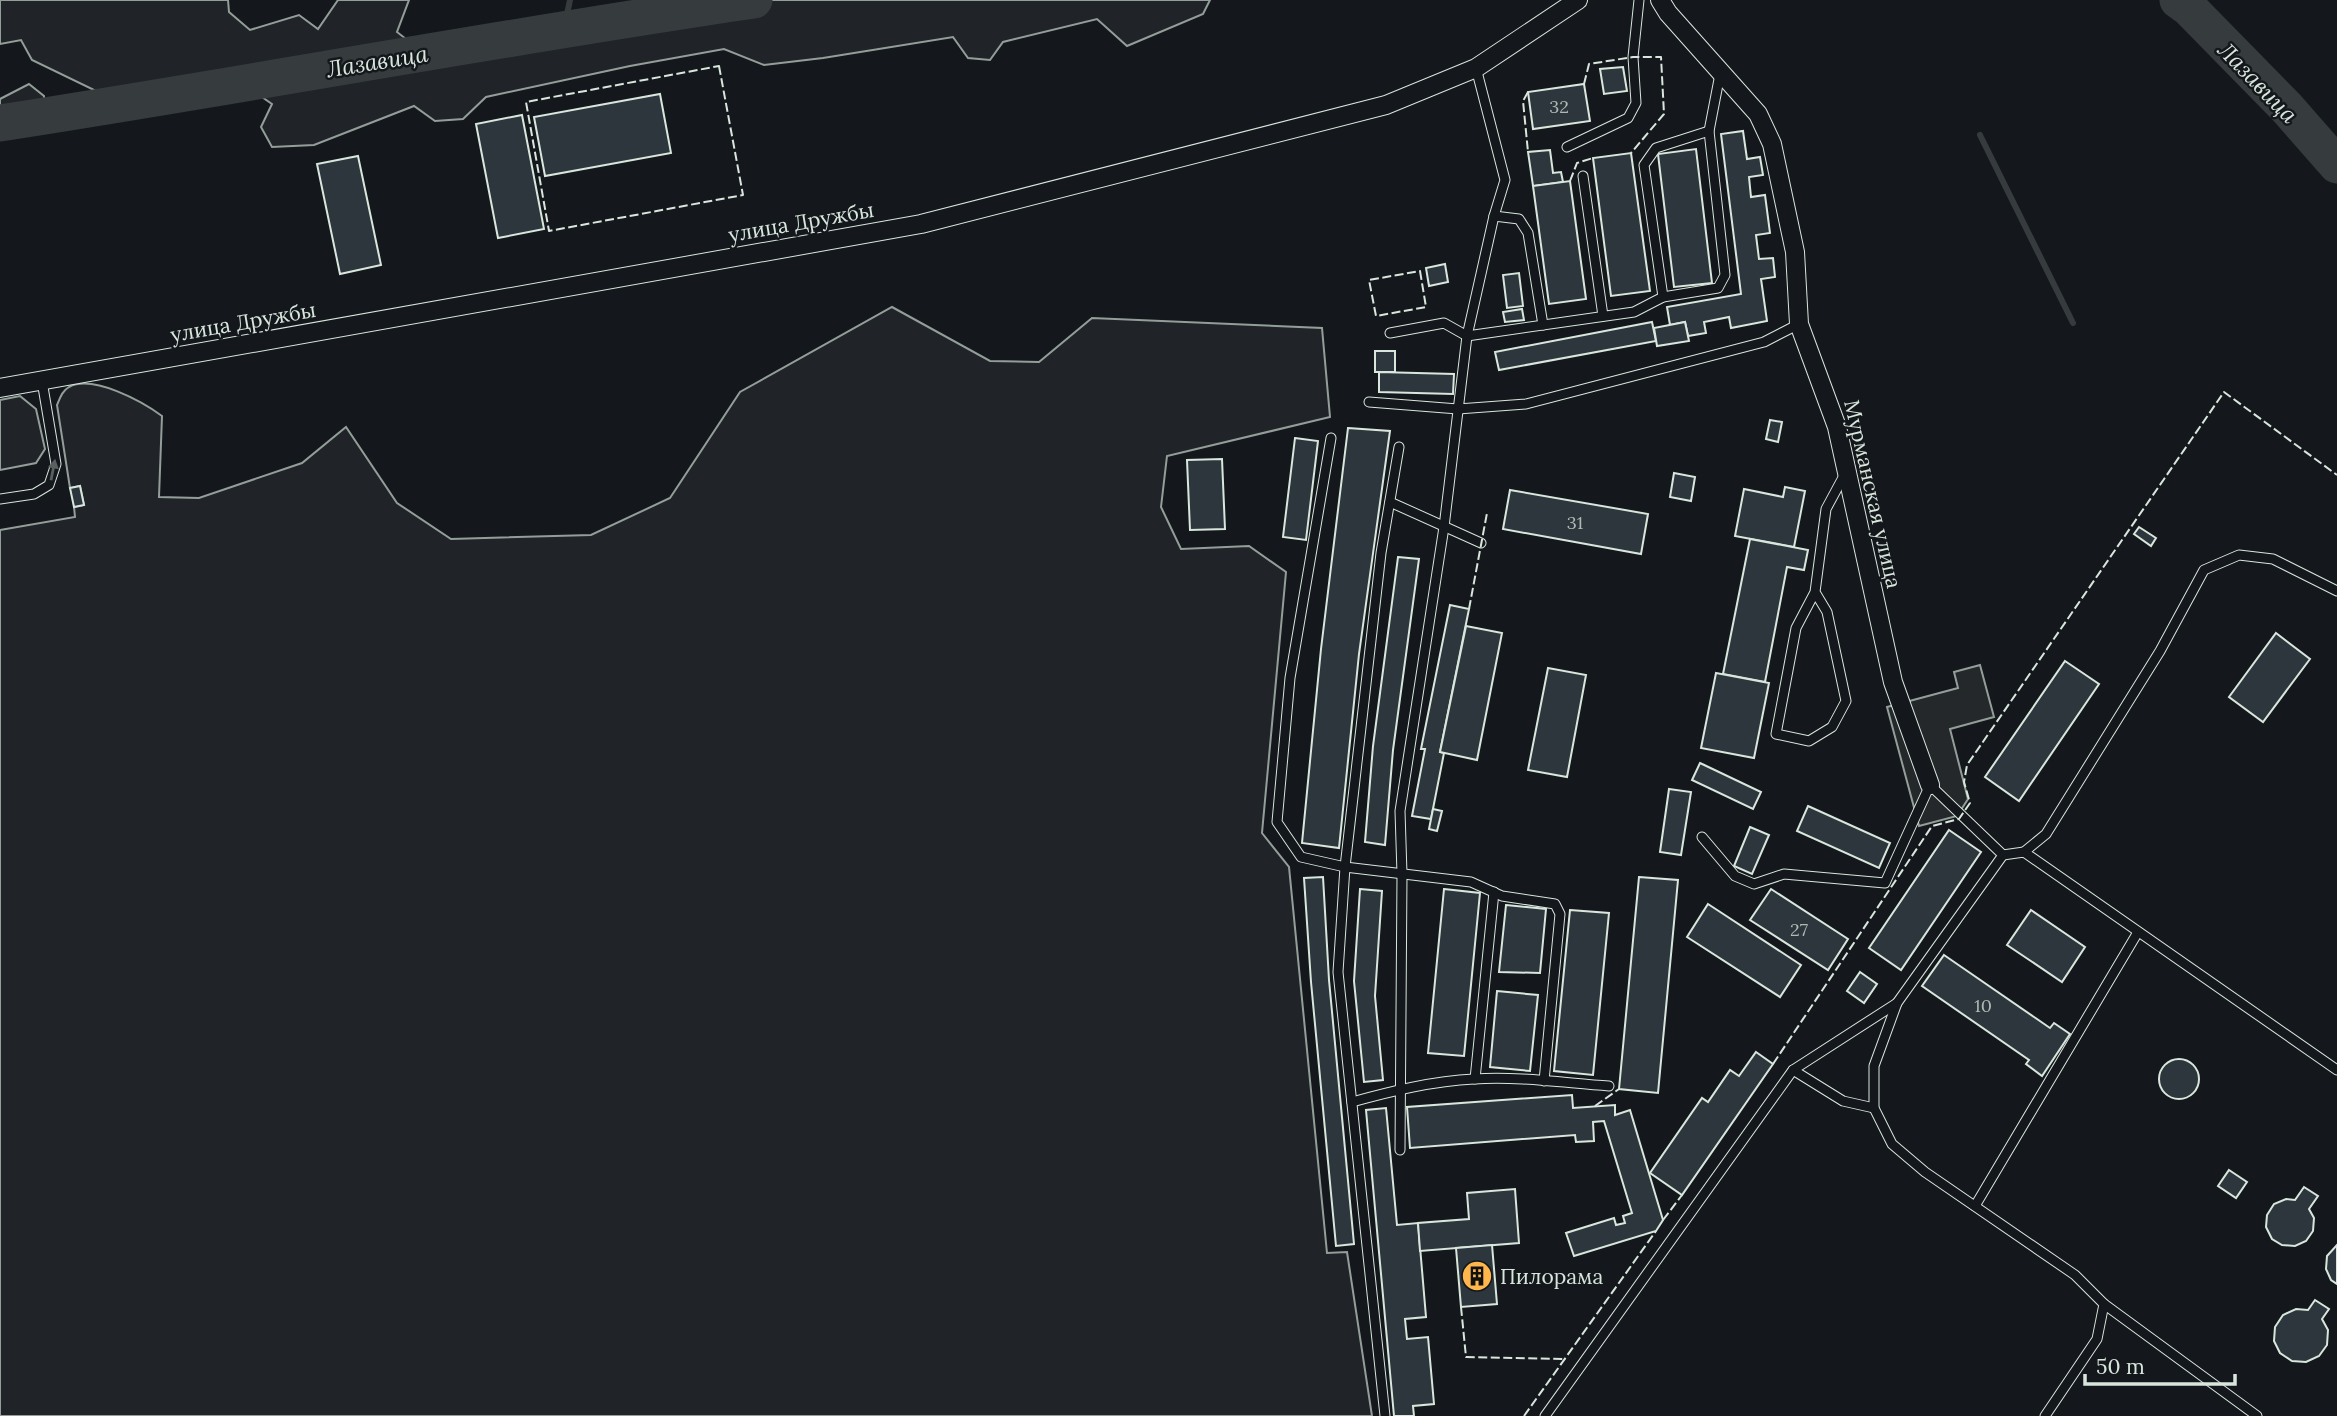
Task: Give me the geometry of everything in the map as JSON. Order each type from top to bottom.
[{"type":"street","name":"улица Дружбы","points":[[0,388],[920,224],[1386,105],[1476,68],[1578,0]]},
{"type":"street","name":"Мурманская улица","points":[[1660,0],[1668,13],[1758,114],[1772,144],[1795,251],[1799,324],[1837,427],[1893,682],[1930,785]]},
{"type":"lane","points":[[1567,147],[1628,118],[1636,103],[1633,57],[1639,0]]},
{"type":"lane","points":[[1400,1150],[1400,811],[1444,527],[1467,336],[1494,216],[1505,180],[1476,68]]},
{"type":"lane","points":[[1390,333],[1444,323],[1467,336],[1634,312],[1663,297],[1718,288],[1725,275],[1709,131],[1720,72]]},
{"type":"lane","points":[[1663,297],[1644,165],[1656,148],[1709,131]]},
{"type":"lane","points":[[1583,176],[1603,316]]},
{"type":"lane","points":[[1494,216],[1519,219],[1528,233],[1543,325]]},
{"type":"lane","points":[[1369,402],[1458,409],[1526,404],[1764,342],[1799,324]]},
{"type":"lane","points":[[0,499],[34,494],[49,485],[56,464],[42,381]]},
{"type":"lane","points":[[1331,438],[1290,678],[1277,822],[1301,857],[1345,867],[1471,882],[1502,896],[1555,904],[1560,914],[1544,1081]]},
{"type":"lane","points":[[1385,1416],[1338,972],[1345,867],[1381,553],[1399,447]]},
{"type":"lane","points":[[1815,592],[1827,612],[1846,701],[1832,727],[1809,741],[1776,734],[1796,628],[1815,592],[1826,509],[1847,471]]},
{"type":"lane","points":[[1390,502],[1481,543]]},
{"type":"lane","points":[[2257,1416],[2104,1304],[2074,1275],[1925,1172],[1892,1144],[1874,1108],[1874,1066],[1897,1003],[2003,855],[2024,852],[2046,834],[2160,651],[2204,570],[2239,555],[2273,559],[2337,591]]},
{"type":"lane","points":[[1702,837],[1735,876],[1754,884],[1784,874],[1885,883],[1930,785],[2003,855]]},
{"type":"lane","points":[[2024,852],[2337,1070]]},
{"type":"lane","points":[[1475,1079],[1494,892]]},
{"type":"lane","points":[[1975,1206],[2138,932]]},
{"type":"lane","points":[[1545,1416],[1793,1070],[1897,1003]]},
{"type":"lane","points":[[1793,1070],[1843,1101],[1874,1108]]},
{"type":"lane","points":[[1352,1102],[1401,1089],[1475,1079],[1609,1086]]},
{"type":"lane","points":[[2045,1416],[2097,1339],[2104,1304]]},
{"type":"shaded area","points":[[0,0],[228,0],[229,12],[250,30],[299,15],[318,29],[338,0],[409,0],[397,32],[415,46],[661,3],[663,0],[1210,0],[1203,14],[1127,46],[1097,19],[1003,42],[990,60],[968,58],[953,37],[764,65],[724,49],[486,97],[463,119],[435,121],[414,106],[314,145],[272,147],[261,127],[272,104],[229,74],[96,91],[32,60],[21,40],[0,44]]},
{"type":"shaded area","points":[[29,84],[44,96],[44,121],[0,134],[0,99]]},
{"type":"shaded area","points":[[892,307],[990,361],[1039,362],[1092,318],[1322,328],[1330,417],[1167,456],[1161,507],[1181,549],[1249,546],[1286,572],[1262,833],[1289,867],[1327,1253],[1347,1252],[1372,1416],[0,1416],[0,530],[75,517],[74,507],[84,505],[80,486],[70,488],[57,405],[65,391],[79,384],[104,387],[131,397],[162,416],[159,497],[199,498],[302,463],[346,427],[397,503],[451,539],[591,535],[670,498],[740,392]]},
{"type":"shaded area","points":[[20,396],[36,409],[45,449],[36,463],[0,470],[0,400]]},
{"type":"shaded area","points":[[1980,665],[1994,717],[1950,729],[1968,799],[1957,816],[1919,826],[1887,707],[1958,688],[1954,672]]},
{"type":"building","points":[[1623,67],[1627,91],[1604,94],[1600,69]]},
{"type":"building","points":[[1584,84],[1590,121],[1533,129],[1528,92]]},
{"type":"building","points":[[660,94],[671,153],[545,176],[534,117]]},
{"type":"building","points":[[522,115],[544,229],[498,238],[476,124]]},
{"type":"building","points":[[1743,131],[1747,159],[1760,157],[1763,175],[1749,177],[1751,197],[1765,195],[1770,233],[1756,235],[1759,259],[1773,258],[1775,277],[1761,279],[1767,321],[1731,328],[1729,317],[1704,322],[1706,333],[1688,336],[1685,322],[1670,325],[1667,307],[1741,294],[1721,134]]},
{"type":"building","points":[[1696,149],[1712,283],[1674,287],[1658,154]]},
{"type":"building","points":[[1550,150],[1553,173],[1561,172],[1563,182],[1533,186],[1528,152]]},
{"type":"building","points":[[1631,153],[1650,291],[1611,296],[1593,158]]},
{"type":"building","points":[[358,156],[381,265],[340,274],[317,164]]},
{"type":"building","points":[[1570,181],[1586,299],[1549,304],[1533,186]]},
{"type":"building","points":[[1445,264],[1448,282],[1429,286],[1426,268]]},
{"type":"building","points":[[1519,273],[1523,306],[1507,308],[1503,275]]},
{"type":"building","points":[[1522,309],[1524,320],[1505,322],[1503,312]]},
{"type":"building","points":[[1652,322],[1656,341],[1499,370],[1495,352]]},
{"type":"building","points":[[1685,322],[1689,341],[1657,346],[1654,328]]},
{"type":"building","points":[[1375,351],[1395,351],[1395,372],[1375,372]]},
{"type":"building","points":[[1379,372],[1454,374],[1453,394],[1379,392]]},
{"type":"building","points":[[1770,420],[1782,422],[1778,442],[1766,439]]},
{"type":"building","points":[[1348,428],[1390,431],[1359,654],[1339,848],[1302,843],[1321,649]]},
{"type":"building","points":[[1295,438],[1318,441],[1306,540],[1283,537]]},
{"type":"building","points":[[1222,459],[1225,529],[1190,530],[1187,460]]},
{"type":"building","points":[[1674,473],[1695,477],[1691,501],[1670,497]]},
{"type":"building","points":[[80,486],[84,505],[74,507],[70,488]]},
{"type":"building","points":[[1785,487],[1805,491],[1794,547],[1735,536],[1744,489],[1783,497]]},
{"type":"building","points":[[1510,490],[1648,514],[1641,554],[1503,529]]},
{"type":"building","points":[[2139,527],[2156,538],[2151,546],[2134,534]]},
{"type":"building","points":[[1750,539],[1808,550],[1804,570],[1787,567],[1765,682],[1723,674]]},
{"type":"building","points":[[1398,557],[1419,559],[1393,750],[1385,845],[1365,842],[1373,746]]},
{"type":"building","points":[[1450,605],[1469,609],[1440,752],[1444,753],[1431,819],[1412,816],[1425,749],[1421,749]]},
{"type":"building","points":[[1466,626],[1502,633],[1477,760],[1440,752]]},
{"type":"building","points":[[2276,633],[2310,659],[2263,722],[2229,697]]},
{"type":"building","points":[[2065,661],[2099,684],[2019,801],[1985,777]]},
{"type":"building","points":[[1548,668],[1586,675],[1567,777],[1528,770]]},
{"type":"building","points":[[1716,673],[1769,683],[1754,758],[1701,748]]},
{"type":"building","points":[[1700,763],[1761,792],[1753,809],[1692,780]]},
{"type":"building","points":[[1669,789],[1691,792],[1681,855],[1660,852]]},
{"type":"building","points":[[1808,806],[1890,843],[1879,868],[1797,831]]},
{"type":"building","points":[[1433,809],[1442,811],[1437,831],[1429,829]]},
{"type":"building","points":[[1750,827],[1769,835],[1752,874],[1734,866]]},
{"type":"building","points":[[1949,830],[1981,852],[1901,970],[1869,948]]},
{"type":"building","points":[[1323,877],[1329,980],[1354,1244],[1336,1246],[1304,878]]},
{"type":"building","points":[[1639,877],[1678,880],[1658,1093],[1619,1089]]},
{"type":"building","points":[[1360,889],[1382,891],[1375,996],[1383,1080],[1364,1082],[1354,981]]},
{"type":"building","points":[[1444,889],[1480,893],[1464,1056],[1428,1053]]},
{"type":"building","points":[[1771,889],[1848,939],[1828,970],[1750,920]]},
{"type":"building","points":[[1708,904],[1801,965],[1780,997],[1687,937]]},
{"type":"building","points":[[1506,905],[1546,909],[1540,973],[1499,972]]},
{"type":"building","points":[[1570,910],[1609,913],[1593,1075],[1554,1071]]},
{"type":"building","points":[[2031,910],[2085,947],[2062,982],[2007,945]]},
{"type":"building","points":[[1944,955],[2050,1028],[2054,1023],[2070,1034],[2042,1076],[2026,1064],[2029,1060],[1922,986]]},
{"type":"building","points":[[1860,972],[1877,984],[1864,1003],[1847,991]]},
{"type":"building","points":[[1497,991],[1538,995],[1530,1071],[1490,1067]]},
{"type":"building","points":[[1756,1052],[1773,1064],[1682,1195],[1650,1173],[1702,1098],[1708,1102],[1730,1070],[1739,1076]]},
{"type":"building","points":[[2179,1059],[2187,1060],[2193,1065],[2198,1071],[2198,1087],[2193,1093],[2187,1098],[2179,1099],[2171,1098],[2165,1093],[2160,1087],[2159,1079],[2160,1071],[2165,1065],[2171,1060]]},
{"type":"building","points":[[1572,1095],[1573,1108],[1615,1105],[1615,1115],[1630,1110],[1663,1220],[1656,1231],[1574,1256],[1566,1233],[1614,1218],[1616,1225],[1625,1223],[1623,1216],[1632,1213],[1604,1121],[1593,1122],[1594,1141],[1576,1142],[1575,1135],[1410,1148],[1407,1107]]},
{"type":"building","points":[[1386,1108],[1397,1225],[1418,1223],[1426,1317],[1405,1319],[1407,1339],[1428,1337],[1434,1404],[1413,1406],[1414,1416],[1394,1416],[1366,1110]]},
{"type":"building","points":[[2229,1170],[2247,1182],[2236,1198],[2218,1186]]},
{"type":"building","points":[[2304,1187],[2318,1196],[2309,1209],[2314,1218],[2313,1231],[2306,1241],[2295,1246],[2282,1245],[2272,1239],[2266,1227],[2267,1215],[2274,1204],[2286,1199],[2295,1200]]},
{"type":"building","points":[[1515,1189],[1519,1243],[1420,1251],[1418,1223],[1469,1219],[1467,1193]]},
{"type":"building","name":"Пилорама","points":[[1492,1245],[1497,1304],[1461,1307],[1456,1248]]},
{"type":"building","points":[[2337,1245],[2337,1284],[2331,1280],[2326,1269],[2327,1256]]},
{"type":"building","points":[[2315,1300],[2329,1309],[2322,1319],[2328,1330],[2327,1345],[2319,1356],[2306,1362],[2292,1361],[2280,1353],[2274,1341],[2275,1327],[2283,1315],[2296,1309],[2308,1310]]},
{"type":"waterway","points":[[564,28],[570,0]]},
{"type":"waterway","name":"Лазавица","points":[[0,123],[754,0]]},
{"type":"waterway","name":"Лазавица","points":[[2178,0],[2287,108],[2337,165]]},
{"type":"waterway","points":[[1980,135],[2073,323]]},
{"type":"fence","points":[[1584,84],[1589,64],[1633,57],[1661,57],[1664,114],[1631,153]]},
{"type":"fence","points":[[719,66],[743,195],[549,231],[526,102],[719,66]]},
{"type":"fence","points":[[1528,92],[1523,101],[1528,152]]},
{"type":"fence","points":[[1570,181],[1577,163],[1593,158]]},
{"type":"fence","points":[[1420,271],[1426,307],[1376,316],[1369,280],[1420,271]]},
{"type":"fence","points":[[1773,1064],[1932,826],[1959,819],[1970,803],[1964,782],[1967,765],[2224,392],[2337,475]]},
{"type":"fence","points":[[1469,609],[1487,513]]},
{"type":"fence","points":[[1595,1106],[1619,1089]]},
{"type":"fence","points":[[1663,1220],[1682,1195]]},
{"type":"fence","points":[[1524,1416],[1656,1231]]},
{"type":"fence","points":[[1461,1307],[1466,1357],[1566,1359]]},
{"type":"place","name":"Пилорама","points":[[1477,1276]]}]
